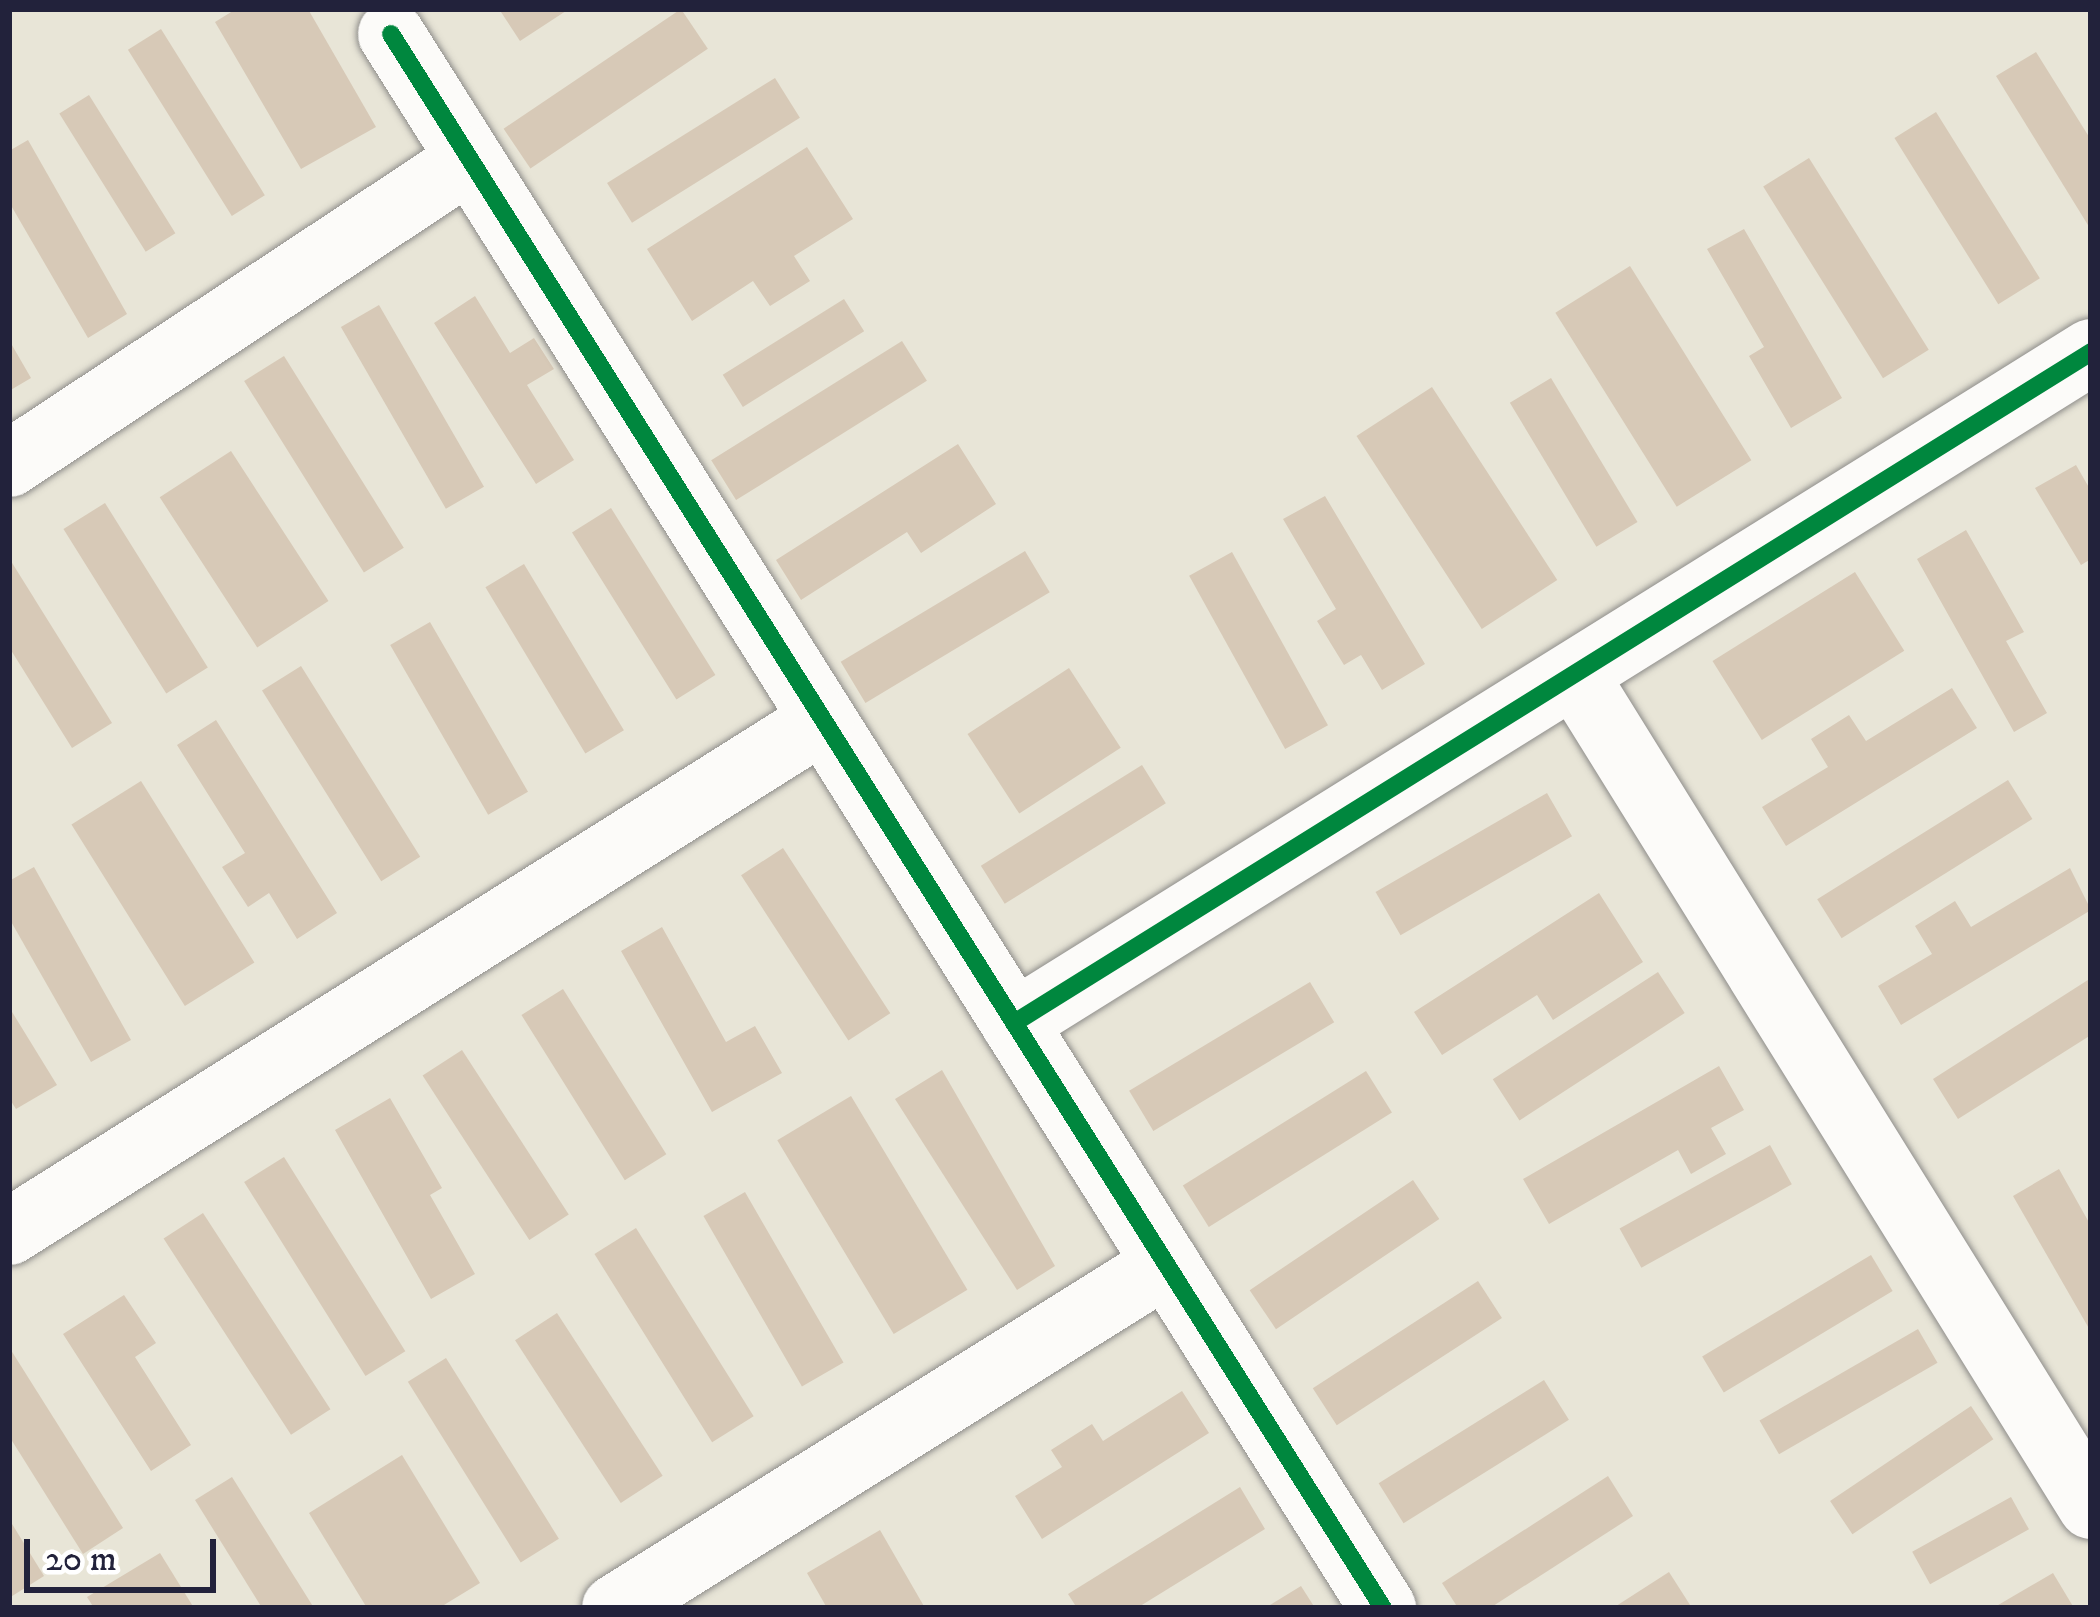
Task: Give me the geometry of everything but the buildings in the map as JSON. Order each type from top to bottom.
[{"type":"street","points":[[391,34],[1383,1608]]},
{"type":"street","points":[[9,464],[470,160]]},
{"type":"street","points":[[1014,1023],[2091,352]]},
{"type":"street","points":[[1575,675],[2081,1468]]},
{"type":"street","points":[[9,1232],[821,721]]},
{"type":"street","points":[[615,1608],[1166,1264]]},
{"type":"cycle path","points":[[391,34],[1383,1608]]},
{"type":"cycle path","points":[[1014,1023],[2091,352]]}]
